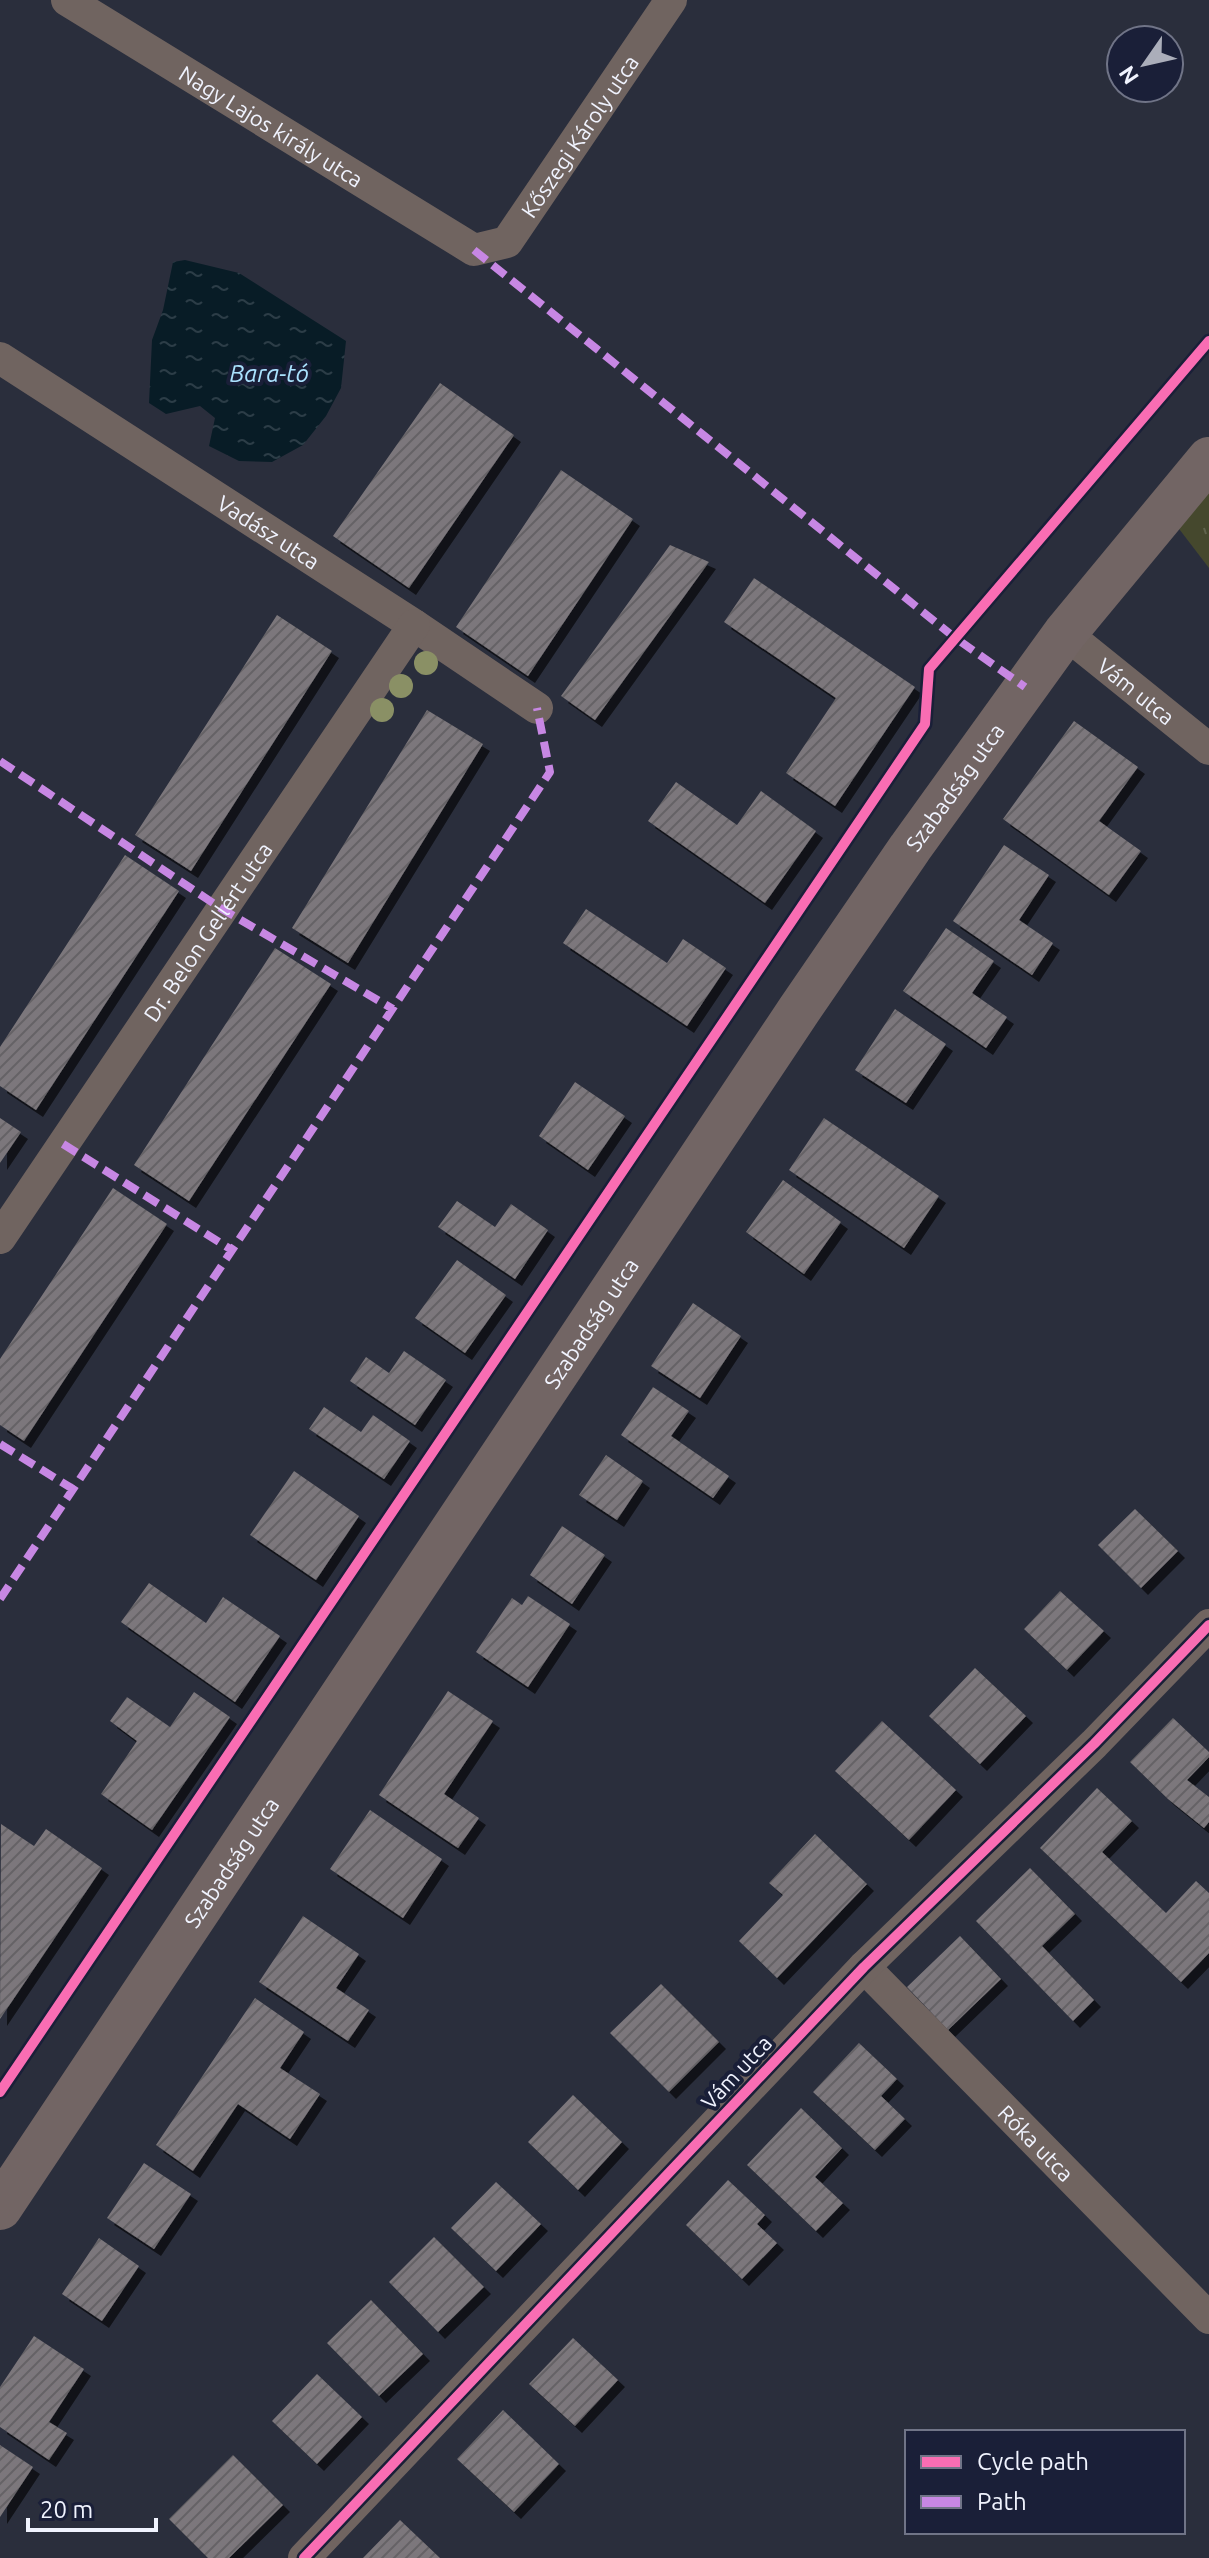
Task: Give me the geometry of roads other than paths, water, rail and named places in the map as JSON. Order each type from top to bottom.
[{"type":"main road","name":"Szabadság utca","points":[[0,2208],[910,848],[1065,633],[1209,459]]},
{"type":"street","name":"Nagy Lajos király utca","points":[[67,0],[474,250]]},
{"type":"street","name":"Kőszegi Károly utca","points":[[474,250],[507,242],[671,0]]},
{"type":"street","name":"Vadász utca","points":[[0,358],[537,708]]},
{"type":"street","name":"Dr. Belon Gellért utca","points":[[0,1238],[414,625]]},
{"type":"street","name":"Vám utca","points":[[1065,633],[1209,749]]},
{"type":"street","name":"Vám utca","points":[[304,2558],[864,1967],[1094,1744],[1209,1625]]},
{"type":"street","name":"Róka utca","points":[[864,1967],[1209,2318]]},
{"type":"water","name":"Bara-tó","points":[[185,260],[239,273],[346,341],[341,388],[326,416],[303,445],[272,462],[239,461],[209,446],[215,418],[200,406],[166,414],[149,403],[152,340],[163,310],[173,262]]}]
